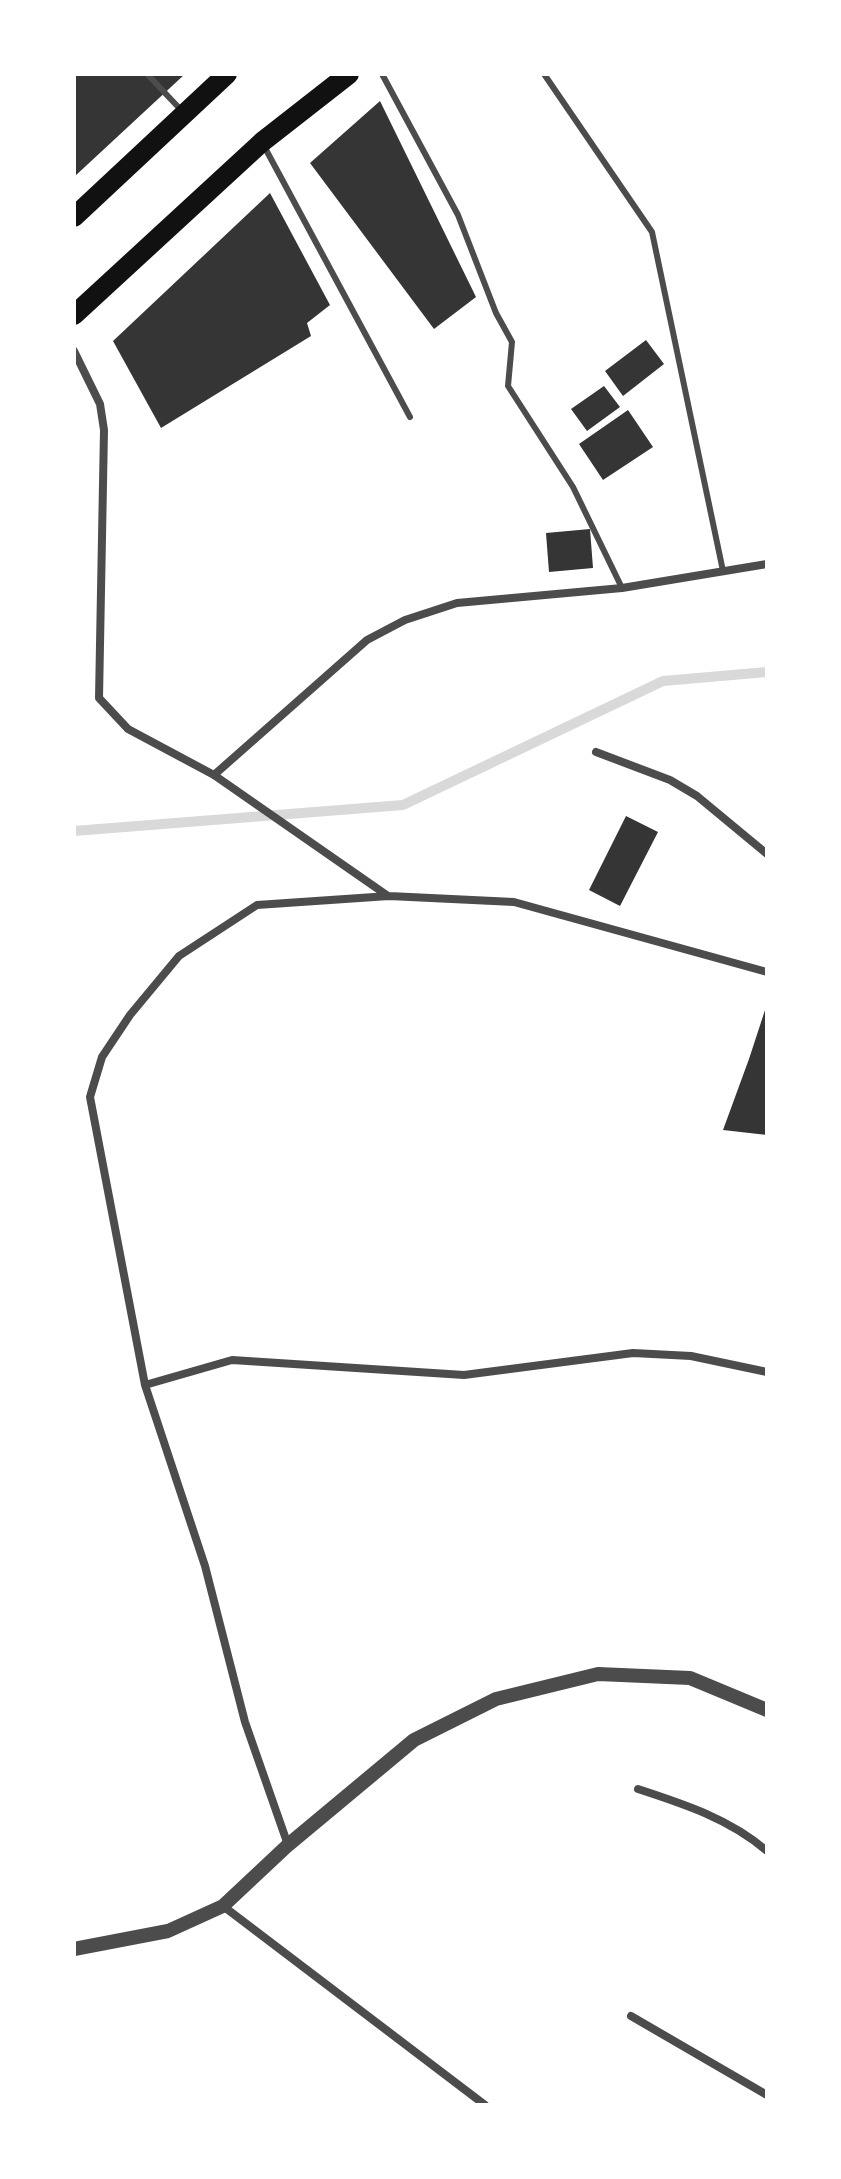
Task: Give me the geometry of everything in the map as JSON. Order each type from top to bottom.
[{"type":"main road","points":[[74,217],[227,74]]},
{"type":"main road","points":[[74,315],[262,142],[349,74]]},
{"type":"street","points":[[74,351],[100,404],[104,430],[99,698],[128,729],[214,775],[389,896]]},
{"type":"street","points":[[214,775],[367,640],[405,620],[457,603],[622,588],[767,564]]},
{"type":"street","points":[[596,752],[670,780],[697,796],[767,854]]},
{"type":"street","points":[[288,1845],[245,1722],[205,1566],[145,1385],[90,1097],[102,1057],[130,1015],[179,956],[257,905],[389,896],[514,902],[767,972]]},
{"type":"street","points":[[145,1385],[232,1360],[464,1375],[633,1353],[691,1356],[767,1372]]},
{"type":"street","points":[[74,1949],[168,1931],[223,1906],[288,1845],[414,1740],[496,1699],[598,1674],[690,1678],[767,1710]]},
{"type":"street","points":[[638,1789],[702,1810],[767,1851]]},
{"type":"street","points":[[223,1906],[485,2105]]},
{"type":"street","points":[[631,2016],[767,2095]]},
{"type":"lane","points":[[147,74],[185,113]]},
{"type":"lane","points":[[382,74],[458,215],[496,313],[512,342],[508,386],[573,487],[622,588]]},
{"type":"lane","points":[[544,74],[652,232],[723,571]]},
{"type":"lane","points":[[262,142],[410,417]]},
{"type":"building","points":[[74,74],[185,74],[74,177]]},
{"type":"building","points":[[380,101],[476,297],[434,329],[310,163]]},
{"type":"building","points":[[270,193],[330,305],[307,323],[311,336],[161,428],[113,341]]},
{"type":"building","points":[[646,340],[664,364],[623,396],[605,371]]},
{"type":"building","points":[[604,386],[620,407],[587,431],[571,409]]},
{"type":"building","points":[[628,410],[653,447],[603,480],[579,444]]},
{"type":"building","points":[[590,529],[593,568],[549,572],[546,533]]},
{"type":"building","points":[[626,816],[658,832],[620,906],[589,890]]},
{"type":"building","points":[[766,1007],[767,1135],[723,1130],[749,1059]]},
{"type":"waterway","points":[[74,831],[403,805],[663,681],[767,672]]}]
